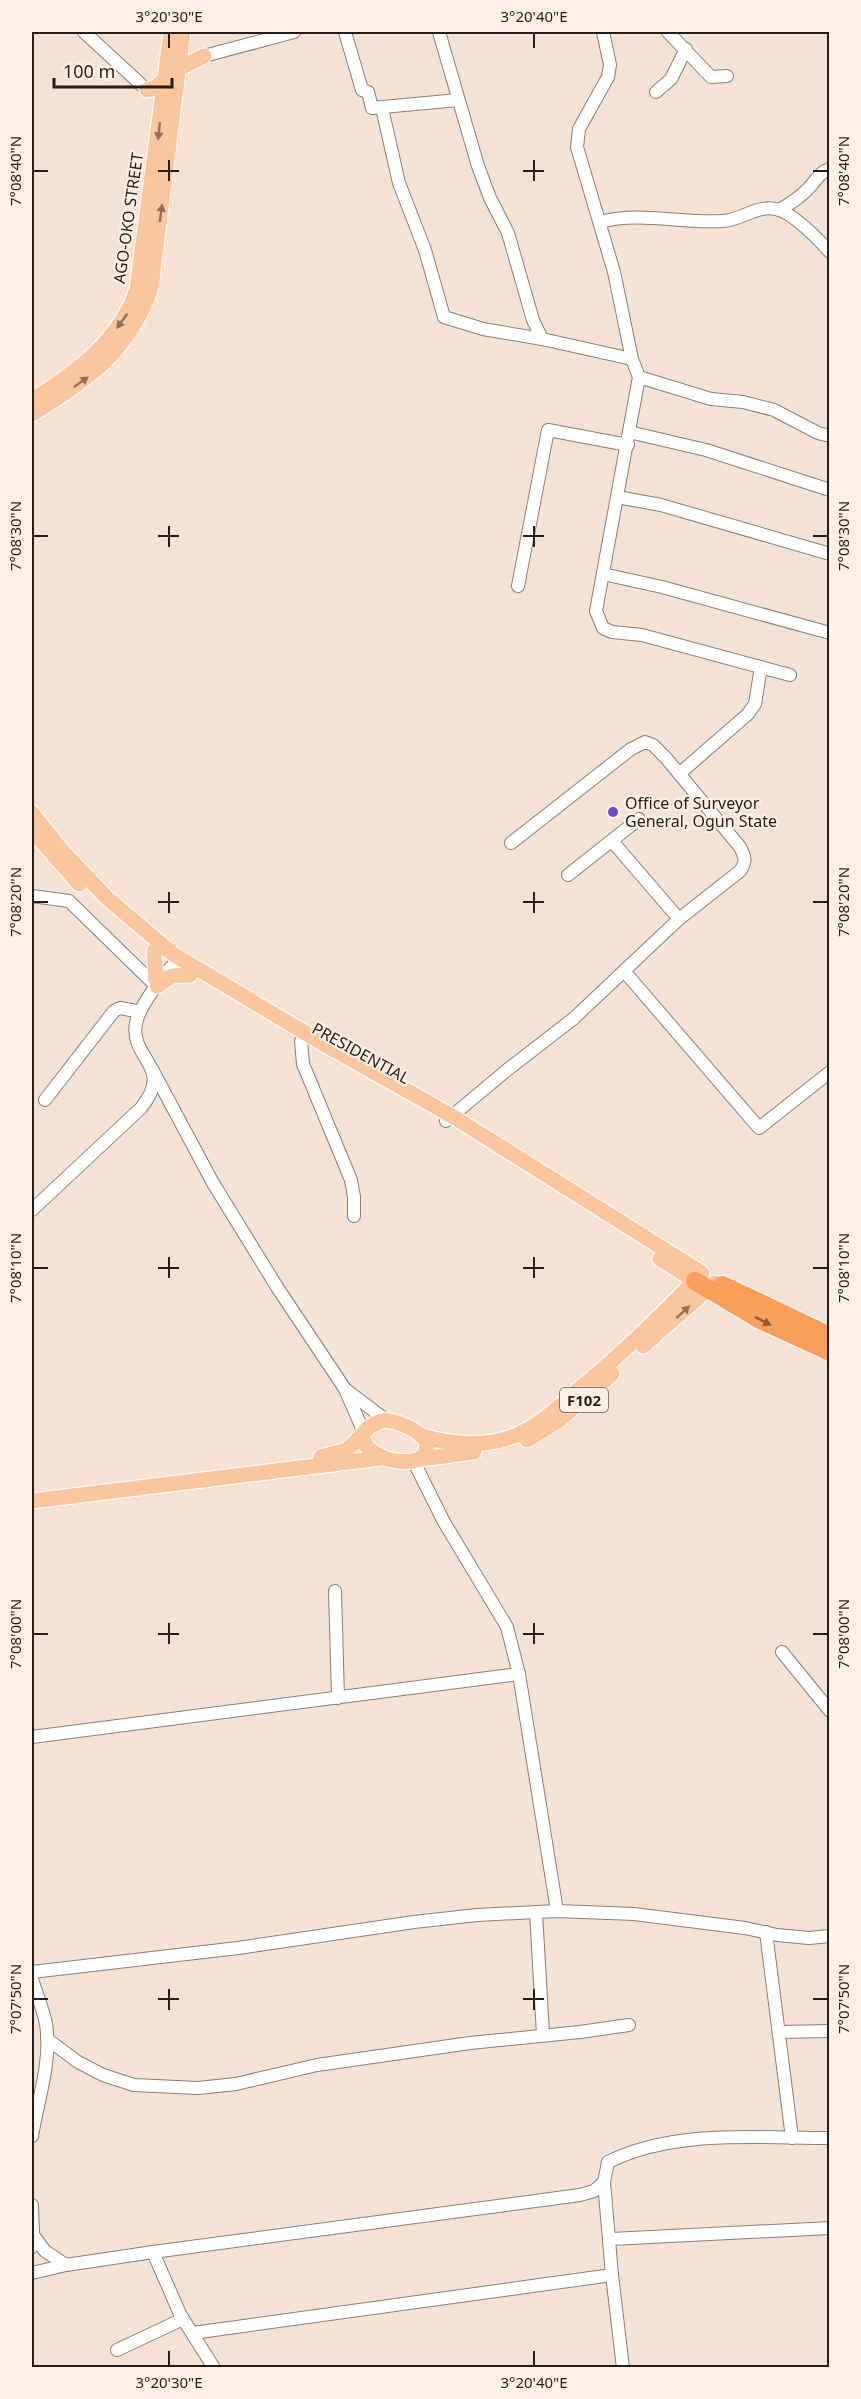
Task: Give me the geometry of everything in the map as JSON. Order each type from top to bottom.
[{"type":"highway","points":[[705,1281],[830,1335]]},
{"type":"highway","points":[[705,1281],[760,1320],[830,1352]]},
{"type":"main road","name":"AGO-OKO STREET","points":[[32,400],[99,351],[128,313],[132,303],[137,288],[171,32]]},
{"type":"main road","points":[[182,37],[192,53],[204,56]]},
{"type":"main road","points":[[32,414],[87,378],[103,364],[134,328],[147,302],[152,278],[182,37]]},
{"type":"main road","points":[[178,69],[204,56]]},
{"type":"main road","points":[[147,90],[153,89],[164,81]]},
{"type":"main road","points":[[147,90],[162,102]]},
{"type":"main road","points":[[32,813],[63,852],[107,898],[173,959],[327,1046],[449,1119],[705,1281]]},
{"type":"main road","name":"PRESIDENTIAL","points":[[32,830],[58,862],[96,901],[154,951],[173,959],[190,975],[301,1041],[449,1119]]},
{"type":"main road","points":[[154,951],[155,983],[172,976],[190,975]]},
{"type":"main road","name":"F102","points":[[386,1420],[396,1422],[422,1436],[461,1445],[498,1440],[526,1430],[554,1411],[677,1302],[705,1281]]},
{"type":"main road","name":"F102","points":[[32,1501],[381,1458],[417,1460],[503,1447],[529,1439],[544,1431],[591,1393],[705,1281]]},
{"type":"main road","points":[[32,1493],[321,1457],[347,1450],[371,1426],[386,1420]]},
{"type":"main road","points":[[364,1433],[363,1440],[368,1450],[381,1458]]},
{"type":"main road","points":[[417,1460],[426,1454],[428,1448],[422,1436]]},
{"type":"street","points":[[84,32],[147,90]]},
{"type":"street","points":[[204,56],[294,32]]},
{"type":"street","points":[[345,32],[362,90],[368,92],[372,108],[458,100]]},
{"type":"street","points":[[439,32],[482,177],[508,233],[533,320],[542,339]]},
{"type":"street","points":[[603,32],[610,65],[608,77],[579,129],[576,147],[600,222],[626,323],[632,359],[639,377],[596,611],[603,628],[612,632],[642,635],[790,675]]},
{"type":"street","points":[[668,32],[711,77],[727,76]]},
{"type":"street","points":[[656,92],[671,79],[686,49]]},
{"type":"street","points":[[382,108],[399,183],[425,250],[444,317],[483,329],[542,339],[632,359]]},
{"type":"street","points":[[600,222],[618,217],[723,221],[734,219],[753,210],[779,210],[794,202],[810,188],[822,171],[830,169]]},
{"type":"street","points":[[779,210],[797,221],[830,252]]},
{"type":"street","points":[[639,377],[711,399],[743,402],[774,410],[818,434],[830,436]]},
{"type":"street","points":[[518,586],[548,430],[628,445]]},
{"type":"street","points":[[629,432],[706,450],[830,490]]},
{"type":"street","points":[[617,497],[661,505],[830,554]]},
{"type":"street","points":[[603,574],[662,587],[830,633]]},
{"type":"street","points":[[679,774],[748,714],[755,704],[761,667]]},
{"type":"street","points":[[449,1119],[573,1019],[679,919],[740,871],[745,864],[740,847],[679,774],[652,745],[645,742],[631,749],[511,843]]},
{"type":"street","points":[[568,874],[639,819]]},
{"type":"street","points":[[612,841],[679,919]]},
{"type":"street","points":[[32,885],[52,900]]},
{"type":"street","points":[[32,896],[69,901],[155,983]]},
{"type":"street","points":[[32,1202],[146,1096],[149,1086],[148,1077],[129,1038],[130,1024],[136,1011],[173,959]]},
{"type":"street","points":[[624,971],[759,1128],[830,1072]]},
{"type":"street","points":[[155,983],[136,1023],[138,1043],[219,1192],[277,1287],[345,1389],[364,1433]]},
{"type":"street","points":[[45,1100],[114,1011],[120,1008],[136,1011]]},
{"type":"street","points":[[301,1041],[303,1064],[351,1180],[354,1216]]},
{"type":"street","points":[[32,1210],[141,1108],[151,1096],[154,1088],[152,1069]]},
{"type":"street","points":[[345,1389],[386,1420]]},
{"type":"street","points":[[417,1460],[444,1522],[507,1627],[519,1674],[557,1911]]},
{"type":"street","points":[[335,1591],[338,1698]]},
{"type":"street","points":[[782,1652],[830,1711]]},
{"type":"street","points":[[32,1737],[519,1674]]},
{"type":"street","points":[[32,1972],[238,1948],[414,1922],[477,1915],[557,1911],[634,1914],[809,1938],[830,1936]]},
{"type":"street","points":[[536,1912],[543,2034]]},
{"type":"street","points":[[766,1932],[792,2138]]},
{"type":"street","points":[[32,1978],[45,2023],[47,2039],[45,2067],[32,2136]]},
{"type":"street","points":[[47,2039],[71,2057],[103,2075],[134,2085],[198,2088],[236,2084],[317,2065],[543,2034],[580,2032],[629,2025]]},
{"type":"street","points":[[779,2032],[830,2031]]},
{"type":"street","points":[[623,2367],[604,2182],[608,2162],[640,2149],[695,2140],[830,2138]]},
{"type":"street","points":[[32,2273],[66,2265],[153,2252],[580,2195],[594,2191],[604,2182]]},
{"type":"street","points":[[32,2205],[32,2241],[66,2265]]},
{"type":"street","points":[[611,2239],[830,2228]]},
{"type":"street","points":[[153,2252],[183,2319],[214,2367]]},
{"type":"street","points":[[193,2333],[612,2275]]},
{"type":"street","points":[[117,2350],[183,2319]]},
{"type":"place","name":"Office of Surveyor General, Ogun State","points":[[613,812]]}]
